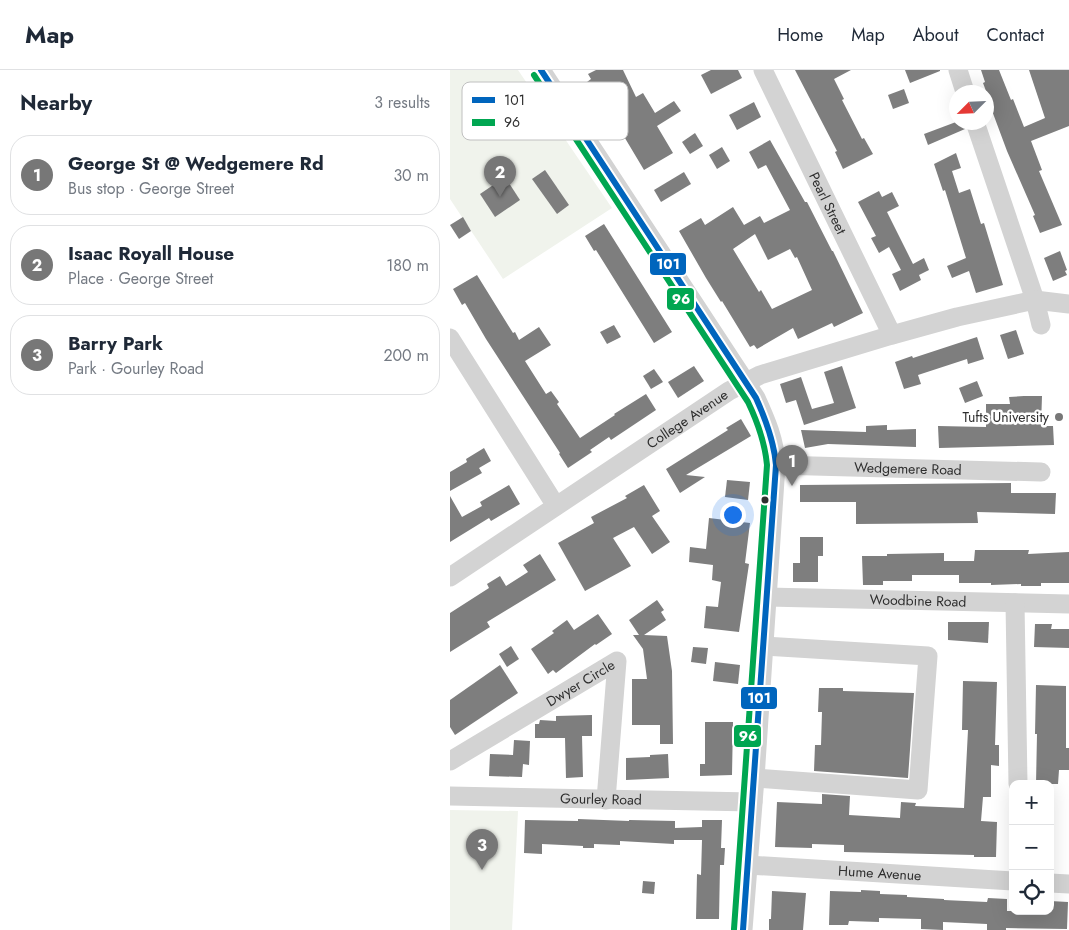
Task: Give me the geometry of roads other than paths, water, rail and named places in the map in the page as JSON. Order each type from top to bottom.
[{"type":"street","points":[[541,70],[549,82]]},
{"type":"street","name":"Pearl Street","points":[[763,70],[892,335]]},
{"type":"street","points":[[958,70],[963,85]]},
{"type":"street","points":[[978,130],[1035,300],[1041,325]]},
{"type":"street","points":[[587,140],[756,398],[770,430],[775,448],[776,465],[754,802],[743,930]]},
{"type":"street","name":"College Avenue","points":[[450,577],[729,392],[760,375],[958,317],[1035,300],[1069,304]]},
{"type":"street","points":[[450,338],[556,506]]},
{"type":"street","name":"Wedgemere Road","points":[[776,465],[1041,472]]},
{"type":"street","name":"Woodbine Road","points":[[767,597],[1069,604]]},
{"type":"street","points":[[1015,603],[1018,780]]},
{"type":"street","points":[[755,778],[918,790],[928,656],[764,646]]},
{"type":"street","name":"Dwyer Circle","points":[[450,761],[617,661],[606,800]]},
{"type":"street","name":"Gourley Road","points":[[450,796],[754,802]]},
{"type":"street","name":"Hume Avenue","points":[[748,865],[1009,881]]},
{"type":"street","points":[[1054,883],[1069,884]]},
{"type":"place","name":"Isaac Royall House","points":[[500,197]]},
{"type":"place","name":"Tufts University","points":[[1059,417]]},
{"type":"place","name":"George St @ Wedgemere Rd","points":[[792,486]]},
{"type":"place","name":"Barry Park","points":[[482,870]]}]
